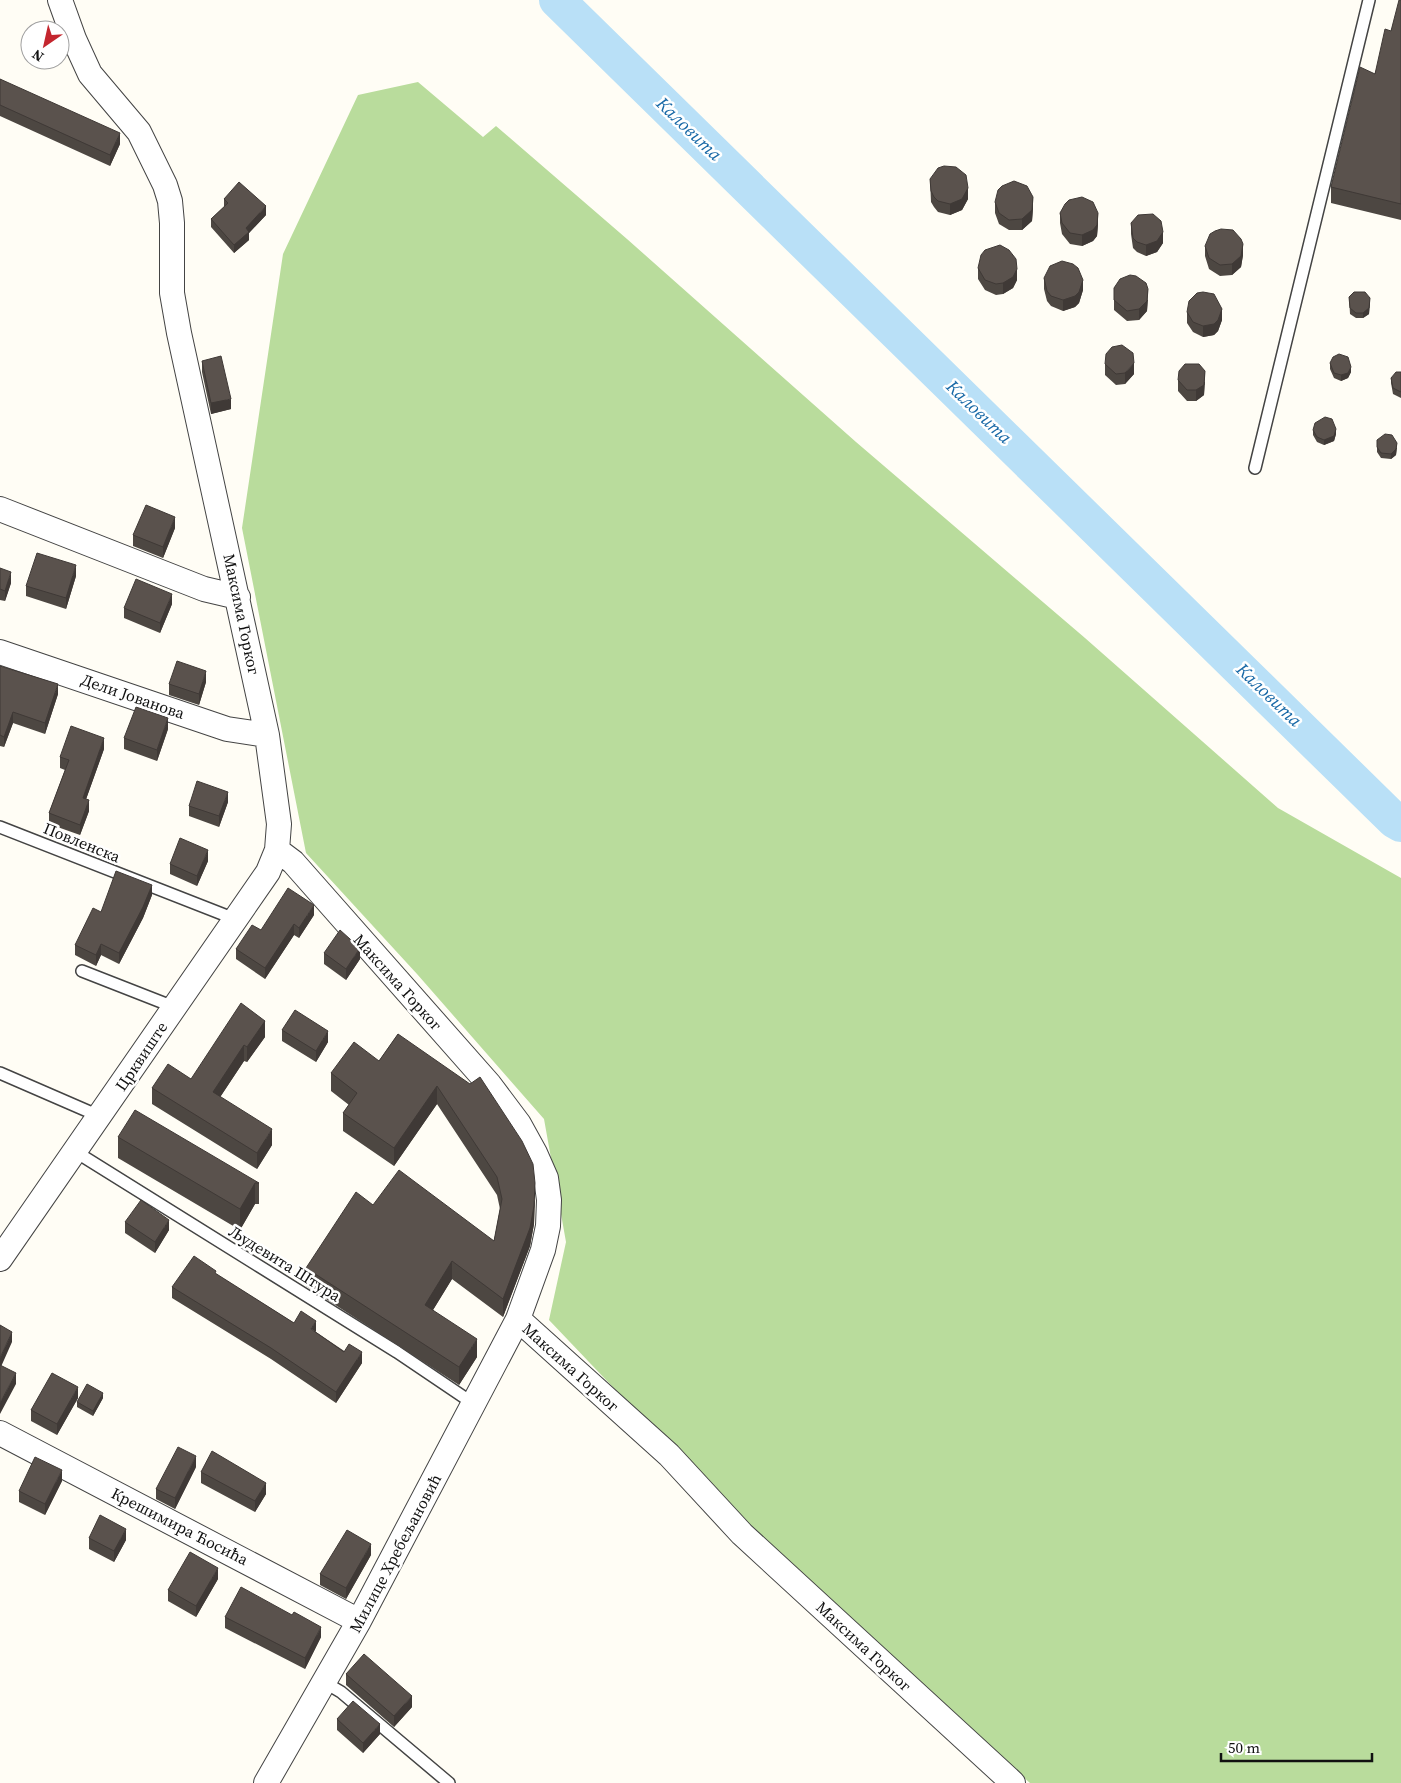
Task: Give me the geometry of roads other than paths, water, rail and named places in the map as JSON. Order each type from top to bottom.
[{"type":"street","name":"Максима Горког","points":[[60,0],[74,39],[90,74],[139,132],[158,167],[170,201],[172,293],[179,333],[268,736],[279,824],[277,850],[293,862],[489,1084],[519,1124],[536,1153],[546,1178],[549,1200],[548,1226],[543,1250],[518,1319],[669,1456],[742,1534],[1013,1783]]},
{"type":"street","points":[[0,509],[204,589],[238,597]]},
{"type":"street","name":"Дели Јованова","points":[[0,652],[227,729],[268,736]]},
{"type":"street","name":"Црквиште","points":[[0,1259],[76,1152],[268,872],[277,850]]},
{"type":"street","name":"Милице Хребељановић","points":[[266,1783],[359,1621],[518,1319]]},
{"type":"street","name":"Крешимира Ћосића","points":[[0,1433],[359,1621]]},
{"type":"lane","points":[[1255,468],[1369,0]]},
{"type":"lane","name":"Повленска","points":[[0,827],[235,919]]},
{"type":"lane","points":[[82,971],[174,1007]]},
{"type":"lane","points":[[0,1073],[99,1116]]},
{"type":"lane","name":"Људевита Штура","points":[[76,1152],[397,1352],[474,1404]]},
{"type":"lane","points":[[324,1682],[342,1692],[450,1783]]},
{"type":"waterway","name":"Каловита","points":[[557,0],[1394,820],[1401,824]]}]
